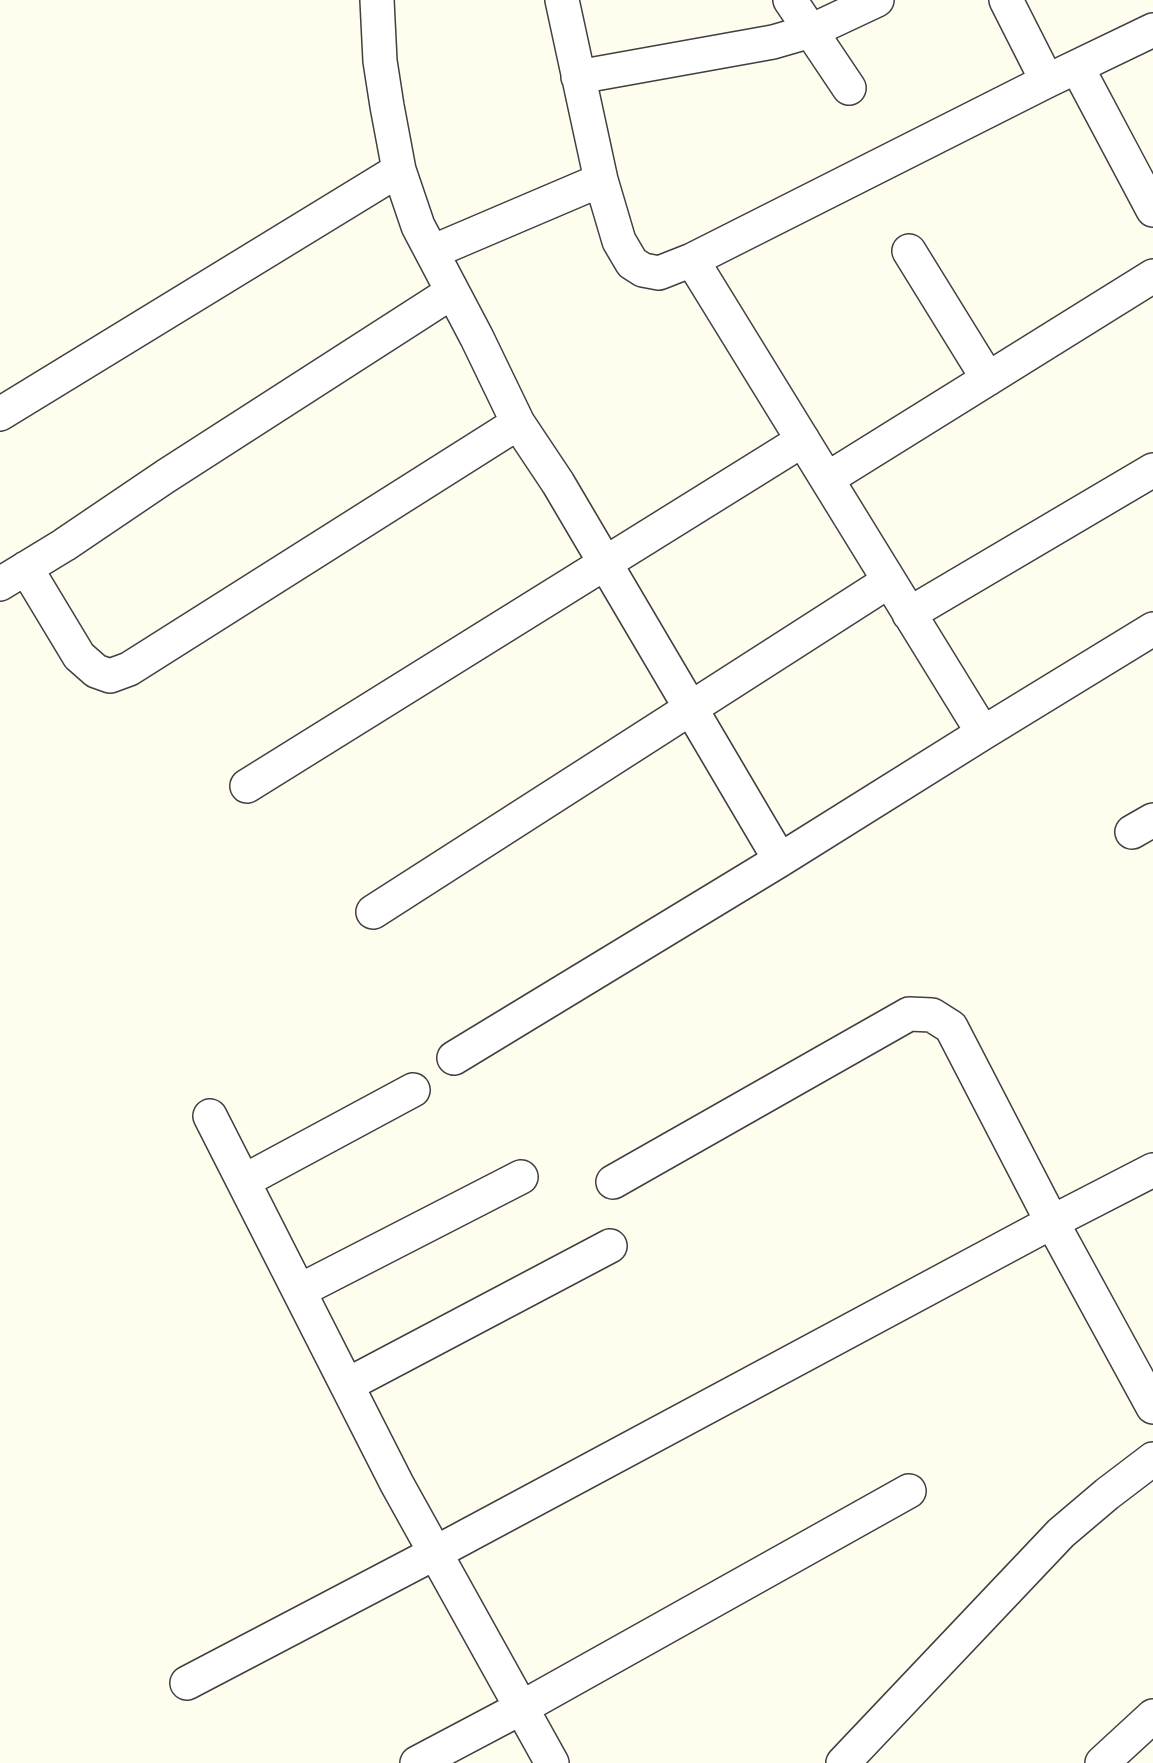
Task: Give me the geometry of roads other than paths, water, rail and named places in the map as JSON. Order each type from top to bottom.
[{"type":"street","points":[[377,0],[380,61],[399,170],[418,226],[477,338],[518,423],[558,483],[780,861]]},
{"type":"street","points":[[562,0],[601,180],[619,241],[632,263],[643,270],[659,273],[692,260],[1153,30]]},
{"type":"street","points":[[790,0],[849,88]]},
{"type":"street","points":[[578,77],[773,42],[811,31],[877,0]]},
{"type":"street","points":[[1006,0],[1047,81]]},
{"type":"street","points":[[1077,67],[1153,210]]},
{"type":"street","points":[[0,414],[399,170]]},
{"type":"street","points":[[432,252],[601,180]]},
{"type":"street","points":[[909,250],[988,379]]},
{"type":"street","points":[[692,260],[982,734]]},
{"type":"street","points":[[827,479],[1153,276]]},
{"type":"street","points":[[452,292],[13,576],[79,656],[96,671],[110,676],[129,669],[518,423]]},
{"type":"street","points":[[247,786],[803,441]]},
{"type":"street","points":[[909,614],[1153,470]]},
{"type":"street","points":[[373,912],[889,581]]},
{"type":"street","points":[[454,1058],[780,861],[1153,629]]},
{"type":"street","points":[[613,1182],[909,1014],[932,1015],[951,1027],[1052,1222],[1153,1407]]},
{"type":"street","points":[[244,1180],[413,1090]]},
{"type":"street","points":[[210,1116],[397,1484],[552,1763]]},
{"type":"street","points":[[187,1683],[1153,1170]]},
{"type":"street","points":[[299,1292],[521,1177]]},
{"type":"street","points":[[347,1385],[610,1246]]},
{"type":"street","points":[[843,1763],[1061,1533],[1153,1459]]},
{"type":"street","points":[[417,1763],[522,1708],[909,1491]]},
{"type":"street","points":[[1102,1763],[1153,1716]]}]
